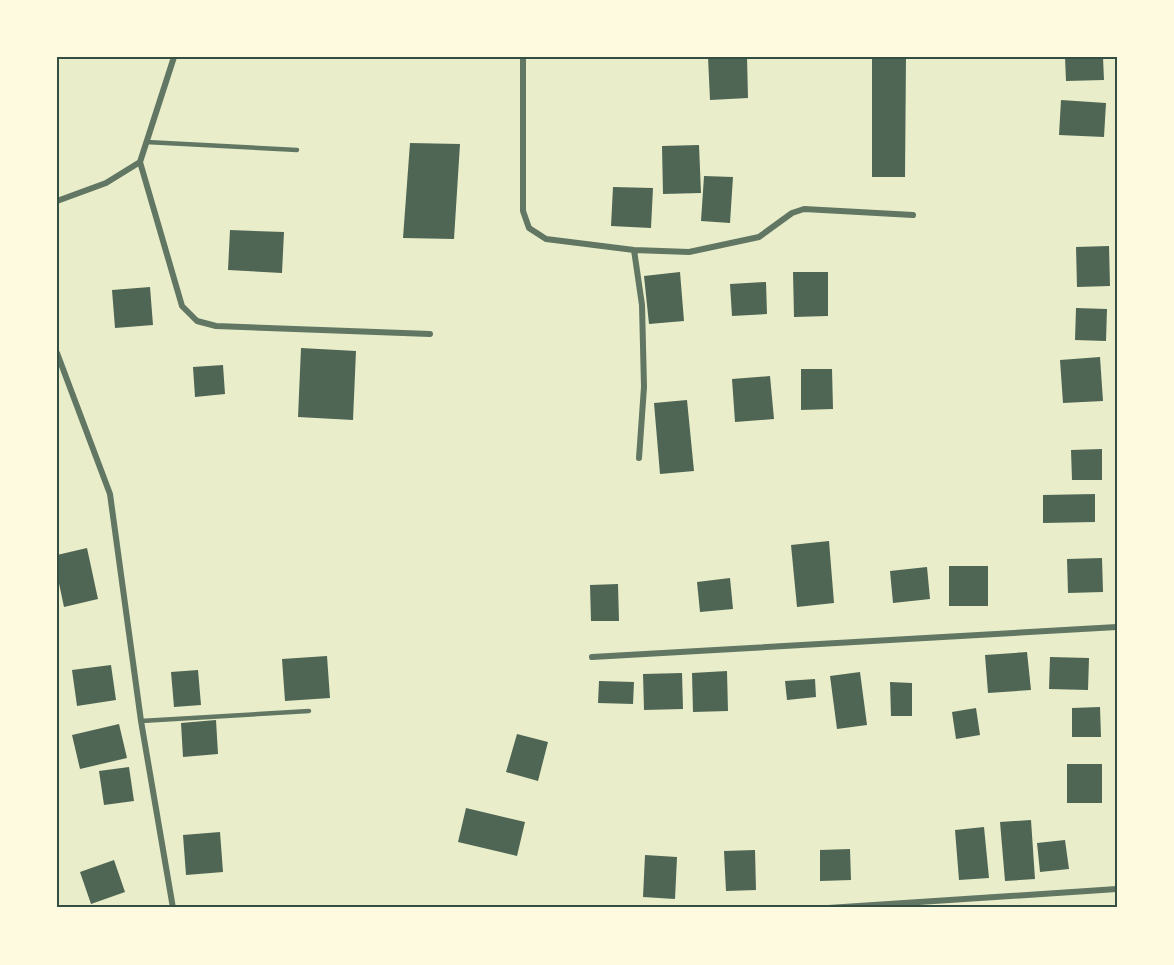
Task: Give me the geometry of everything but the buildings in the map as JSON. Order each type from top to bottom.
[{"type":"street","points":[[174,57],[140,162],[182,306],[197,321],[216,326],[430,334]]},
{"type":"street","points":[[523,57],[523,211],[529,228],[546,239],[634,250],[689,252],[759,237],[792,213],[804,209],[913,215]]},
{"type":"street","points":[[57,201],[106,183],[140,162]]},
{"type":"street","points":[[634,250],[642,305],[644,375],[639,458]]},
{"type":"street","points":[[57,353],[110,494],[141,721],[173,908]]},
{"type":"street","points":[[592,657],[1117,627]]},
{"type":"street","points":[[828,908],[1117,889]]},
{"type":"lane","points":[[146,142],[297,150]]},
{"type":"lane","points":[[141,721],[309,711]]}]
